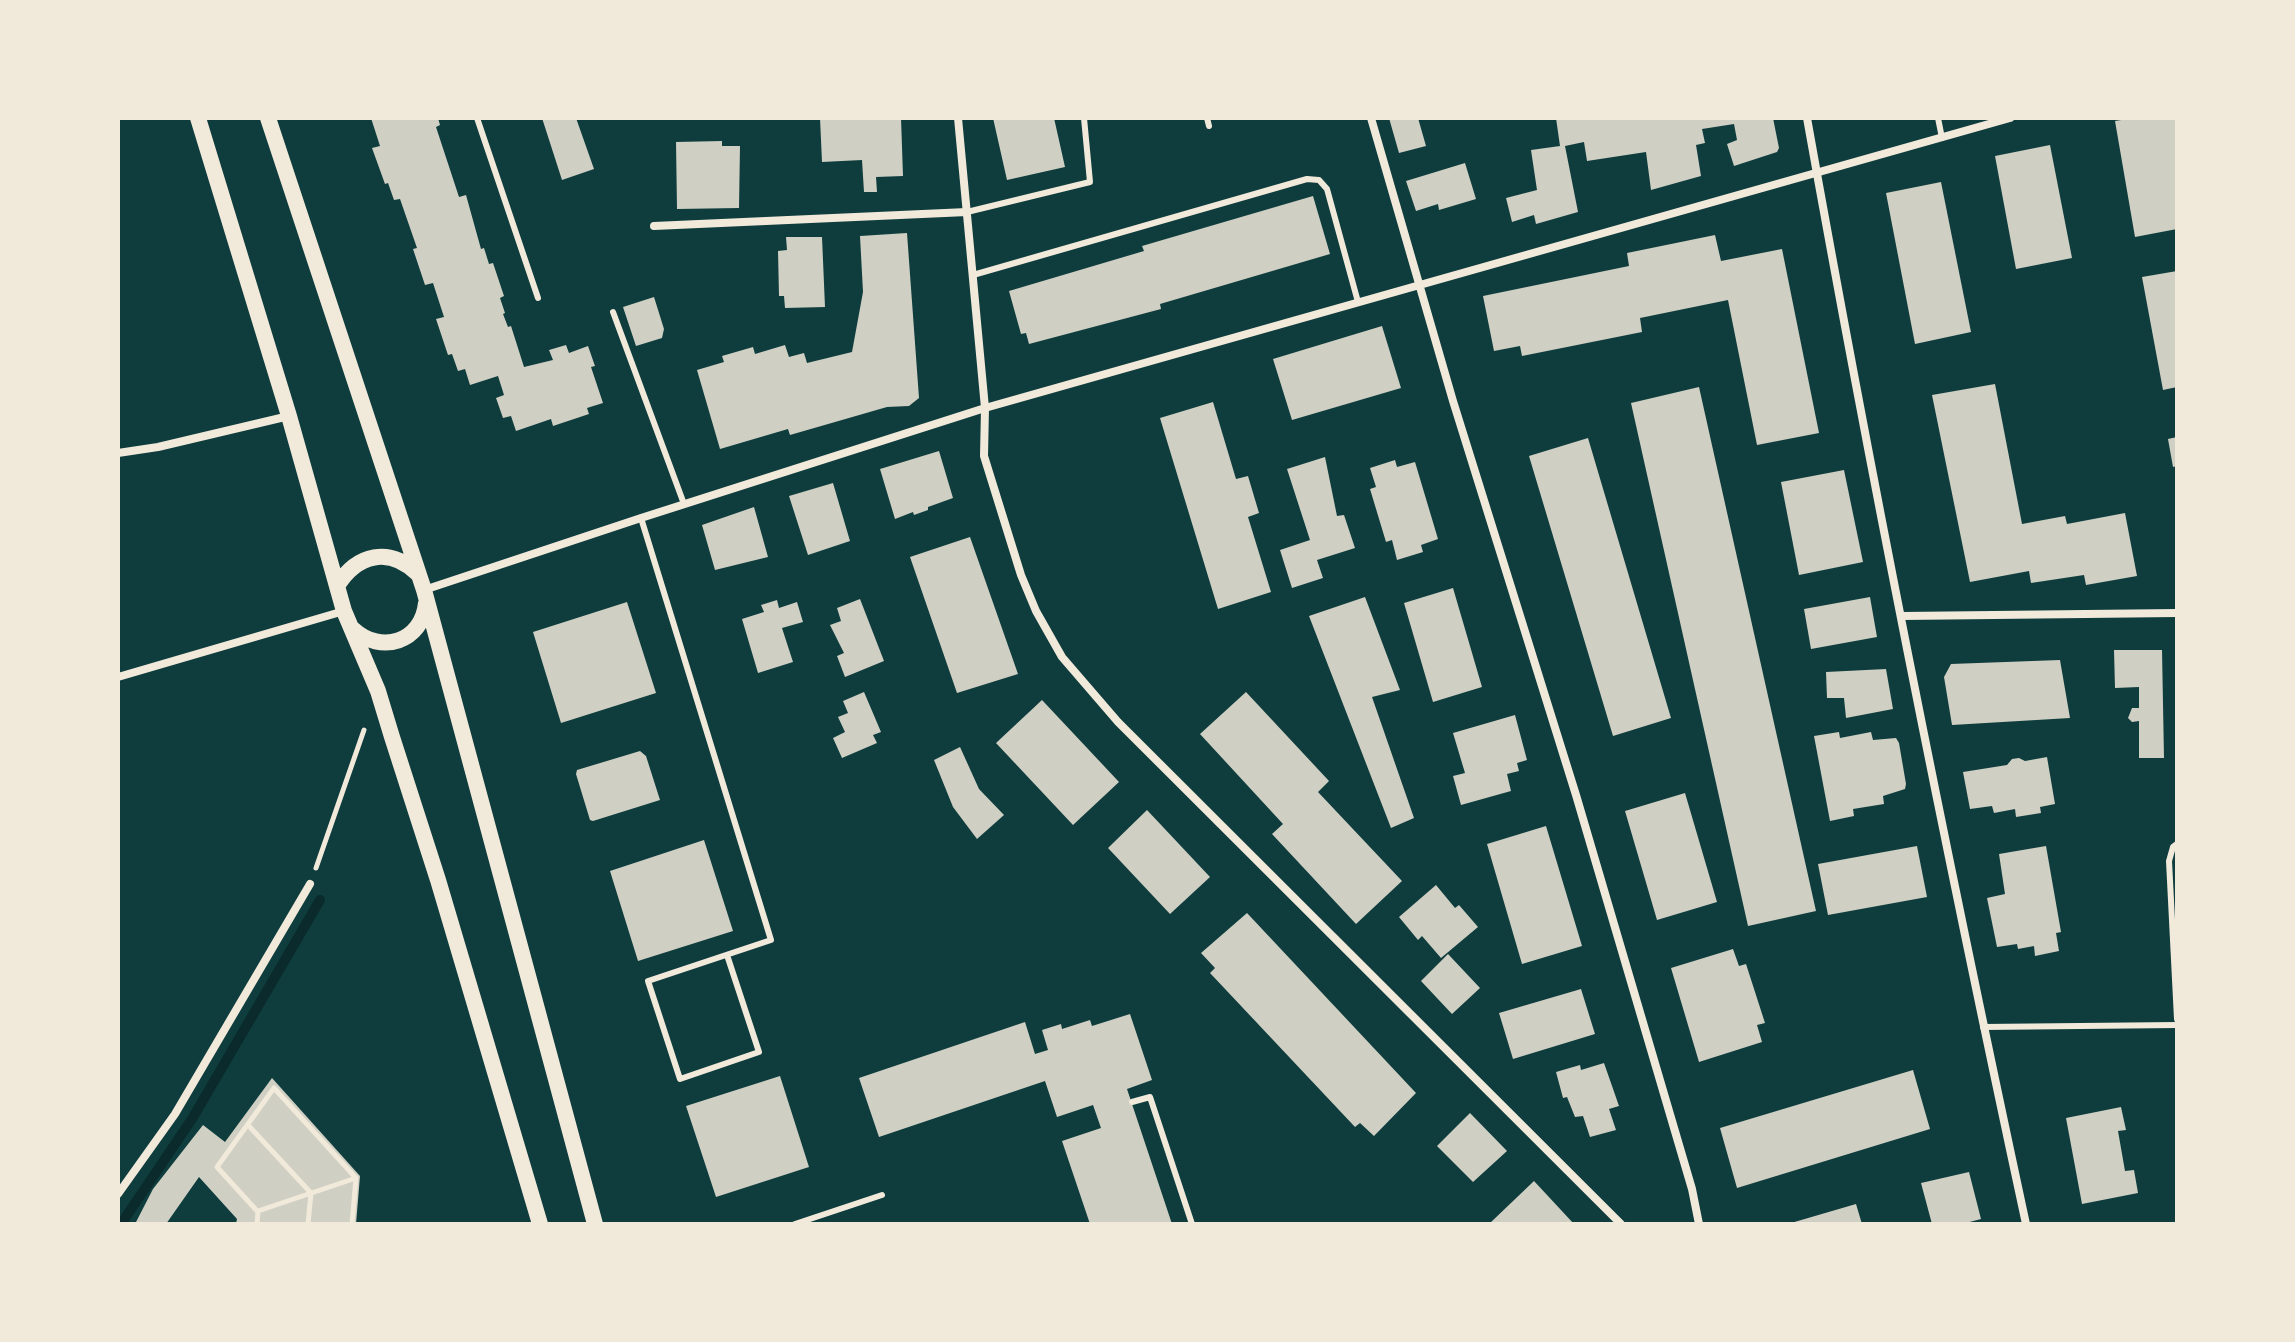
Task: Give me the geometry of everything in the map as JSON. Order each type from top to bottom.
[{"type":"main road","points":[[198,118],[337,586],[378,691],[443,895],[540,1224]]},
{"type":"main road","points":[[268,118],[423,589],[595,1224]]},
{"type":"main road","points":[[337,586],[354,566],[373,557],[383,557],[403,562],[423,589],[422,621],[400,641],[390,644],[370,641],[347,618]]},
{"type":"street","points":[[958,118],[985,408],[984,456],[1008,539],[1036,611],[1062,657],[1118,722],[1621,1224]]},
{"type":"street","points":[[1371,118],[1419,285],[1576,795],[1692,1189],[1699,1224]]},
{"type":"street","points":[[1807,118],[1983,1027],[2026,1224]]},
{"type":"street","points":[[423,589],[985,408],[2010,118]]},
{"type":"street","points":[[654,226],[967,212]]},
{"type":"street","points":[[118,453],[158,447],[289,416]]},
{"type":"street","points":[[1902,616],[2177,613]]},
{"type":"street","points":[[118,677],[347,618]]},
{"type":"street","points":[[118,1194],[175,1114],[310,884]]},
{"type":"lane","points":[[477,118],[538,298]]},
{"type":"lane","points":[[967,212],[1090,182],[1084,118]]},
{"type":"lane","points":[[1207,118],[1209,126]]},
{"type":"lane","points":[[1938,118],[1942,138]]},
{"type":"lane","points":[[973,275],[1307,179],[1319,180],[1327,189],[1358,302]]},
{"type":"lane","points":[[613,312],[684,504]]},
{"type":"lane","points":[[641,518],[771,940],[648,981],[680,1079],[759,1052],[727,955]]},
{"type":"lane","points":[[1983,1027],[2177,1022],[2169,861],[2177,844]]},
{"type":"lane","points":[[1132,1102],[1150,1097],[1192,1224]]},
{"type":"lane","points":[[795,1224],[882,1195]]},
{"type":"path","points":[[310,884],[378,691]]},
{"type":"path","points":[[257,1224],[258,1212],[217,1167],[274,1088],[356,1178],[352,1224]]},
{"type":"path","points":[[248,1125],[311,1193],[308,1224]]},
{"type":"path","points":[[258,1212],[356,1178]]},
{"type":"building","points":[[371,118],[438,118],[440,125],[436,127],[459,197],[466,195],[481,249],[484,248],[489,264],[493,263],[504,296],[500,298],[503,314],[508,327],[511,326],[524,367],[553,360],[549,350],[566,345],[569,353],[588,346],[595,366],[591,367],[603,403],[587,408],[589,414],[553,426],[551,419],[516,431],[511,416],[503,418],[496,398],[504,395],[498,376],[470,385],[465,369],[458,371],[452,354],[448,355],[436,319],[444,317],[433,283],[425,285],[413,249],[417,248],[400,199],[394,200],[388,183],[385,184],[372,148],[380,146]]},
{"type":"building","points":[[542,118],[576,118],[594,169],[562,180]]},
{"type":"building","points":[[820,118],[901,118],[903,176],[876,177],[877,192],[864,192],[862,160],[822,162]]},
{"type":"building","points":[[993,118],[1054,118],[1065,167],[1007,180]]},
{"type":"building","points":[[1389,118],[1418,118],[1426,146],[1399,153]]},
{"type":"building","points":[[1556,118],[1773,118],[1779,148],[1777,152],[1734,166],[1727,144],[1737,140],[1734,124],[1702,129],[1705,143],[1696,145],[1701,176],[1651,190],[1646,152],[1587,161],[1584,142],[1565,146],[1578,212],[1536,224],[1534,215],[1512,222],[1506,198],[1537,190],[1531,150],[1560,146]]},
{"type":"building","points":[[2177,118],[2177,229],[2135,237],[2115,121]]},
{"type":"building","points":[[722,141],[722,146],[740,146],[739,208],[677,209],[676,142]]},
{"type":"building","points":[[2050,145],[2072,258],[2016,269],[1995,156]]},
{"type":"building","points":[[1465,163],[1476,199],[1439,210],[1438,204],[1416,211],[1406,181]]},
{"type":"building","points":[[1941,182],[1971,332],[1915,344],[1886,193]]},
{"type":"building","points":[[1313,196],[1330,254],[1160,304],[1161,309],[1029,344],[1026,333],[1021,334],[1009,291],[1144,251],[1142,246]]},
{"type":"building","points":[[907,233],[919,398],[909,406],[887,407],[790,435],[788,429],[720,449],[697,370],[724,362],[722,356],[753,347],[755,354],[785,345],[789,357],[804,353],[807,363],[852,352],[863,292],[860,236]]},
{"type":"building","points":[[1715,235],[1721,261],[1782,249],[1819,433],[1757,445],[1728,300],[1640,318],[1642,332],[1522,356],[1520,346],[1494,351],[1483,296],[1629,266],[1627,253]]},
{"type":"building","points":[[786,237],[822,237],[825,307],[785,308],[784,296],[779,296],[778,251],[787,250]]},
{"type":"building","points":[[2177,271],[2177,387],[2163,390],[2142,277]]},
{"type":"building","points":[[654,297],[664,329],[662,338],[636,346],[623,307]]},
{"type":"building","points":[[1382,326],[1401,388],[1292,420],[1273,359]]},
{"type":"building","points":[[1995,384],[2022,524],[2065,516],[2067,524],[2125,513],[2137,576],[2086,585],[2084,575],[2031,583],[2029,571],[1970,582],[1932,395]]},
{"type":"building","points":[[1699,387],[1816,911],[1748,926],[1631,403]]},
{"type":"building","points":[[1213,402],[1236,479],[1248,476],[1259,513],[1248,517],[1271,592],[1218,609],[1160,418]]},
{"type":"building","points":[[2177,437],[2177,466],[2173,467],[2168,439]]},
{"type":"building","points":[[1588,438],[1671,718],[1613,736],[1529,456]]},
{"type":"building","points":[[939,451],[953,498],[928,507],[928,510],[895,519],[880,469]]},
{"type":"building","points":[[1325,457],[1337,516],[1344,515],[1355,548],[1317,560],[1323,578],[1292,588],[1280,550],[1310,540],[1287,469]]},
{"type":"building","points":[[1395,460],[1397,467],[1415,462],[1438,539],[1421,545],[1423,552],[1397,560],[1392,540],[1386,542],[1370,489],[1376,487],[1370,468]]},
{"type":"building","points":[[1844,470],[1863,562],[1799,575],[1781,482]]},
{"type":"building","points":[[833,483],[850,541],[808,555],[789,496]]},
{"type":"building","points":[[754,507],[768,557],[715,570],[702,525]]},
{"type":"building","points":[[970,537],[1018,674],[957,693],[910,557]]},
{"type":"building","points":[[1453,588],[1482,687],[1433,702],[1404,603]]},
{"type":"building","points":[[1365,597],[1400,690],[1372,697],[1414,818],[1391,828],[1309,616]]},
{"type":"building","points":[[1870,597],[1877,637],[1811,649],[1804,609]]},
{"type":"building","points":[[860,599],[884,661],[845,677],[837,656],[844,653],[830,625],[841,621],[837,608]]},
{"type":"building","points":[[777,600],[779,608],[797,602],[803,622],[782,628],[793,662],[758,673],[742,619],[764,612],[761,605]]},
{"type":"building","points":[[627,602],[656,693],[561,723],[533,632]]},
{"type":"building","points":[[2114,650],[2162,650],[2164,758],[2139,758],[2139,721],[2132,722],[2128,718],[2132,708],[2139,708],[2139,687],[2115,688]]},
{"type":"building","points":[[2060,660],[2070,718],[1952,725],[1944,677],[1951,664]]},
{"type":"building","points":[[1886,669],[1893,709],[1846,718],[1844,698],[1827,698],[1826,672]]},
{"type":"building","points":[[864,692],[881,732],[873,735],[877,743],[842,758],[833,738],[845,732],[838,717],[848,713],[843,701]]},
{"type":"building","points":[[1246,692],[1329,781],[1318,792],[1402,881],[1356,924],[1272,834],[1283,824],[1200,734]]},
{"type":"building","points":[[1042,700],[1119,782],[1073,825],[996,743]]},
{"type":"building","points":[[1515,715],[1527,760],[1517,763],[1519,771],[1507,774],[1511,791],[1461,805],[1453,776],[1465,773],[1453,733]]},
{"type":"building","points":[[1839,732],[1840,738],[1871,732],[1873,740],[1896,738],[1906,784],[1905,789],[1883,796],[1884,804],[1853,809],[1854,816],[1830,821],[1814,736]]},
{"type":"building","points":[[960,747],[979,789],[1004,815],[977,839],[953,807],[934,760]]},
{"type":"building","points":[[640,751],[646,756],[660,800],[590,820],[577,770]]},
{"type":"building","points":[[2047,757],[2055,804],[2040,807],[2041,813],[2016,817],[2015,809],[1994,813],[1992,806],[1970,809],[1963,772],[2007,765],[2012,759],[2025,761]]},
{"type":"building","points":[[1685,793],[1717,902],[1657,920],[1625,811]]},
{"type":"building","points":[[1147,810],[1210,877],[1170,914],[1108,848]]},
{"type":"building","points":[[1546,826],[1582,946],[1522,964],[1487,844]]},
{"type":"building","points":[[704,840],[733,931],[638,961],[610,871]]},
{"type":"building","points":[[1917,846],[1927,897],[1828,915],[1818,864]]},
{"type":"building","points":[[2046,846],[2061,932],[2056,933],[2059,951],[2035,956],[2034,946],[2018,949],[2017,944],[1997,947],[1987,898],[2005,894],[1999,854]]},
{"type":"building","points":[[1436,885],[1455,908],[1459,905],[1478,927],[1441,958],[1422,936],[1418,940],[1399,917]]},
{"type":"building","points":[[1247,913],[1416,1093],[1374,1136],[1360,1123],[1355,1127],[1210,973],[1215,968],[1201,953]]},
{"type":"building","points":[[1733,949],[1739,966],[1746,964],[1765,1023],[1757,1025],[1762,1042],[1699,1062],[1671,968]]},
{"type":"building","points":[[1448,954],[1480,988],[1452,1014],[1421,981]]},
{"type":"building","points":[[1581,989],[1595,1034],[1513,1059],[1499,1013]]},
{"type":"building","points":[[1130,1014],[1152,1080],[1127,1089],[1172,1224],[1090,1224],[1062,1141],[1101,1128],[1093,1105],[1057,1117],[1045,1081],[879,1137],[859,1078],[1025,1022],[1035,1054],[1048,1050],[1042,1030],[1061,1024],[1062,1029],[1090,1020],[1092,1026]]},
{"type":"building","points":[[1604,1063],[1619,1106],[1609,1109],[1616,1130],[1590,1137],[1583,1116],[1575,1117],[1567,1097],[1563,1098],[1556,1072],[1580,1065],[1581,1070]]},
{"type":"building","points":[[1913,1070],[1930,1129],[1737,1188],[1720,1128]]},
{"type":"building","points":[[780,1076],[809,1167],[716,1197],[686,1106]]},
{"type":"building","points":[[272,1078],[360,1176],[356,1224],[236,1224],[237,1219],[199,1177],[166,1224],[135,1224],[153,1189],[203,1125],[225,1142]]},
{"type":"building","points":[[2121,1107],[2126,1130],[2118,1131],[2125,1171],[2134,1170],[2138,1193],[2082,1204],[2066,1118]]},
{"type":"building","points":[[1470,1113],[1507,1151],[1473,1182],[1437,1146]]},
{"type":"building","points":[[1969,1172],[1981,1219],[1962,1224],[1932,1224],[1921,1183]]},
{"type":"building","points":[[1534,1181],[1574,1224],[1489,1224]]},
{"type":"building","points":[[1856,1204],[1862,1224],[1791,1224],[1791,1223]]},
{"type":"waterway","points":[[121,1224],[192,1119],[320,900]]}]
